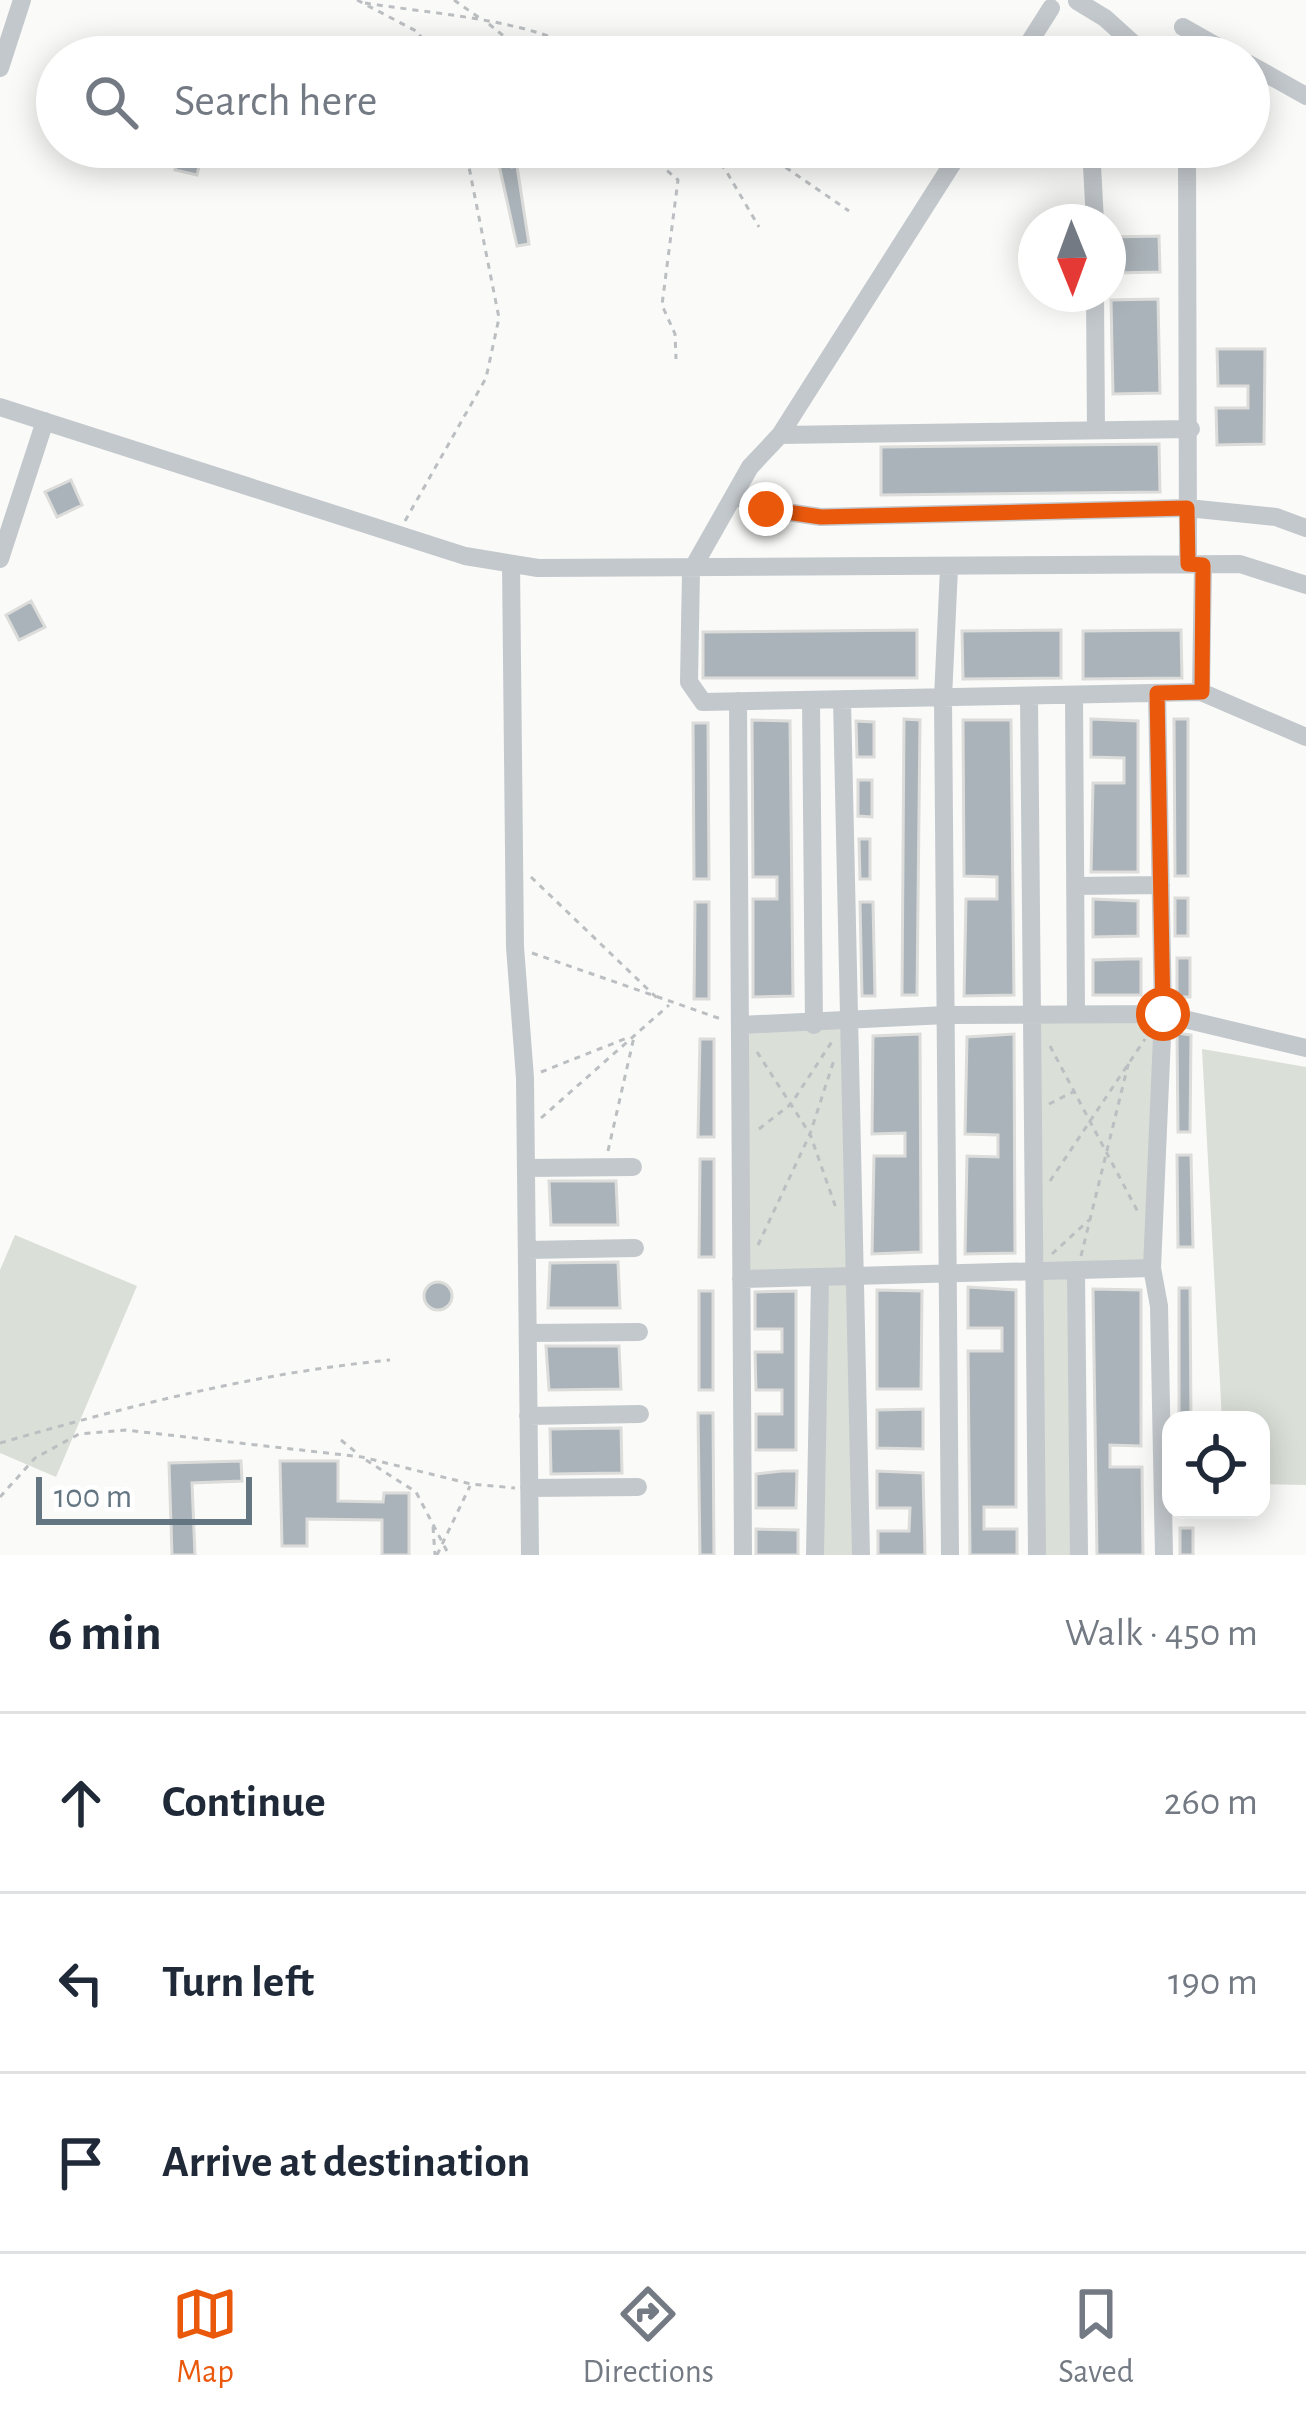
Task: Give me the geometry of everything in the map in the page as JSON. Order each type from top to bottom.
[{"type":"street","points":[[8,43],[10,0]]},
{"type":"street","points":[[0,68],[22,0]]},
{"type":"street","points":[[1031,36],[1047,4],[1069,9],[1077,0],[1125,36]]},
{"type":"street","points":[[1183,27],[1199,36]]},
{"type":"street","points":[[1270,76],[1306,96]]},
{"type":"street","points":[[951,168],[780,435],[750,467],[691,571],[689,682],[703,702],[1202,692],[1306,737]]},
{"type":"street","points":[[1092,168],[1094,204]]},
{"type":"street","points":[[1187,168],[1192,429],[1187,508],[1202,692]]},
{"type":"street","points":[[1096,312],[1096,430]]},
{"type":"street","points":[[0,407],[397,535],[511,564],[691,571],[1240,564],[1290,575],[1306,585]]},
{"type":"street","points":[[0,559],[45,422]]},
{"type":"street","points":[[780,435],[1192,429]]},
{"type":"street","points":[[736,496],[766,509],[821,517],[1187,508],[1276,517],[1306,528]]},
{"type":"street","points":[[511,564],[515,947],[525,1078],[530,1555]]},
{"type":"street","points":[[949,568],[944,698],[950,1555]]},
{"type":"street","points":[[1157,693],[1163,1014],[1152,1268],[1159,1306],[1164,1555]]},
{"type":"street","points":[[1073,695],[1076,1013]]},
{"type":"street","points":[[1029,696],[1037,1555]]},
{"type":"street","points":[[811,700],[814,1025]]},
{"type":"street","points":[[842,700],[847,1019],[859,1272],[861,1555]]},
{"type":"street","points":[[738,701],[743,1555]]},
{"type":"street","points":[[1075,886],[1161,885]]},
{"type":"street","points":[[740,1025],[946,1016],[1163,1014],[1306,1048]]},
{"type":"street","points":[[526,1168],[633,1167]]},
{"type":"street","points":[[527,1250],[635,1248]]},
{"type":"street","points":[[741,1279],[820,1278],[859,1272],[1076,1273],[1152,1268]]},
{"type":"street","points":[[1076,1273],[1079,1555]]},
{"type":"street","points":[[815,1555],[820,1278]]},
{"type":"street","points":[[528,1334],[639,1331]]},
{"type":"street","points":[[528,1416],[640,1414]]},
{"type":"street","points":[[529,1488],[638,1487]]},
{"type":"path","points":[[357,0],[420,36]]},
{"type":"path","points":[[454,0],[504,36]]},
{"type":"path","points":[[365,3],[487,22],[540,36]]},
{"type":"path","points":[[397,535],[486,378],[499,318],[469,168]]},
{"type":"path","points":[[665,168],[679,180],[662,305],[675,334],[676,359]]},
{"type":"path","points":[[723,168],[759,226]]},
{"type":"path","points":[[787,168],[849,211]]},
{"type":"path","points":[[514,860],[660,1000]]},
{"type":"path","points":[[515,947],[740,1025],[810,1134],[838,1213]]},
{"type":"path","points":[[526,1131],[670,1004]]},
{"type":"path","points":[[1034,1014],[1153,1240]]},
{"type":"path","points":[[1034,1208],[1088,1117],[1163,1014]]},
{"type":"path","points":[[741,1144],[791,1104],[847,1019]]},
{"type":"path","points":[[755,1251],[810,1134],[847,1019]]},
{"type":"path","points":[[525,1078],[634,1035]]},
{"type":"path","points":[[604,1167],[634,1035]]},
{"type":"path","points":[[1076,1273],[1130,1060]]},
{"type":"path","points":[[1034,1111],[1074,1091]]},
{"type":"path","points":[[1034,1272],[1090,1218]]},
{"type":"path","points":[[0,1443],[154,1399],[300,1369],[390,1360]]},
{"type":"path","points":[[0,1497],[34,1458],[79,1434],[125,1430],[362,1457],[471,1484],[529,1488]]},
{"type":"path","points":[[341,1440],[416,1492],[449,1555]]},
{"type":"path","points":[[436,1555],[471,1484]]},
{"type":"path","points":[[433,1524],[436,1555]]},
{"type":"shaded area","points":[[1034,1014],[1163,1014],[1152,1268],[1076,1273],[1079,1555],[1037,1555]]},
{"type":"shaded area","points":[[847,1019],[861,1555],[815,1555],[820,1278],[746,1270],[740,1025]]},
{"type":"shaded area","points":[[1202,1049],[1306,1067],[1306,1485],[1270,1484],[1270,1411],[1222,1411]]},
{"type":"shaded area","points":[[15,1235],[137,1286],[56,1477],[0,1453],[0,1270]]},
{"type":"building","points":[[176,168],[199,168],[197,175]]},
{"type":"building","points":[[500,168],[517,168],[529,244],[517,246]]},
{"type":"building","points":[[1159,236],[1160,272],[1126,273],[1126,237]]},
{"type":"building","points":[[1158,299],[1160,393],[1113,394],[1111,312],[1126,312],[1126,300]]},
{"type":"building","points":[[1217,349],[1265,349],[1264,444],[1217,445],[1216,408],[1248,408],[1248,386],[1218,386]]},
{"type":"building","points":[[1159,444],[1160,492],[881,495],[881,447]]},
{"type":"building","points":[[71,480],[82,505],[57,517],[45,492]]},
{"type":"building","points":[[31,601],[45,627],[19,640],[6,615]]},
{"type":"building","points":[[917,630],[917,678],[703,678],[703,632]]},
{"type":"building","points":[[1061,630],[1061,678],[963,679],[962,631]]},
{"type":"building","points":[[1181,630],[1182,678],[1083,679],[1083,631]]},
{"type":"building","points":[[904,719],[920,720],[917,995],[902,995]]},
{"type":"building","points":[[1091,719],[1138,721],[1138,872],[1091,872],[1093,783],[1124,783],[1124,758],[1091,757]]},
{"type":"building","points":[[1174,719],[1188,719],[1188,876],[1175,876]]},
{"type":"building","points":[[752,720],[790,721],[793,996],[753,997],[753,899],[777,899],[777,877],[753,877]]},
{"type":"building","points":[[963,720],[1011,720],[1014,995],[964,996],[966,899],[997,899],[997,877],[964,876]]},
{"type":"building","points":[[856,721],[874,722],[874,757],[857,757]]},
{"type":"building","points":[[693,723],[708,723],[709,879],[694,879]]},
{"type":"building","points":[[858,780],[872,780],[872,817],[858,816]]},
{"type":"building","points":[[859,839],[870,839],[870,879],[860,879]]},
{"type":"building","points":[[1175,898],[1188,898],[1188,936],[1175,936]]},
{"type":"building","points":[[1093,899],[1138,901],[1138,936],[1093,937]]},
{"type":"building","points":[[695,902],[709,902],[709,999],[694,999]]},
{"type":"building","points":[[860,902],[873,902],[875,996],[862,996]]},
{"type":"building","points":[[1177,958],[1190,958],[1190,997],[1177,997]]},
{"type":"building","points":[[1141,959],[1141,995],[1093,995],[1093,960]]},
{"type":"building","points":[[1177,1033],[1191,1035],[1190,1132],[1178,1132]]},
{"type":"building","points":[[920,1034],[921,1252],[872,1254],[874,1156],[905,1156],[905,1133],[872,1134],[873,1036]]},
{"type":"building","points":[[1014,1034],[1015,1253],[965,1254],[967,1156],[998,1157],[998,1135],[965,1134],[967,1037]]},
{"type":"building","points":[[700,1039],[714,1039],[714,1137],[698,1137]]},
{"type":"building","points":[[1177,1155],[1191,1155],[1193,1247],[1178,1247]]},
{"type":"building","points":[[700,1159],[714,1159],[714,1257],[699,1257]]},
{"type":"building","points":[[549,1181],[616,1181],[618,1225],[551,1225]]},
{"type":"building","points":[[618,1262],[620,1308],[548,1308],[550,1263]]},
{"type":"building","points":[[438,1282],[448,1286],[452,1296],[448,1306],[438,1310],[428,1306],[424,1296],[428,1286]]},
{"type":"building","points":[[968,1287],[1016,1290],[1016,1507],[984,1507],[984,1529],[1017,1529],[1017,1555],[970,1555],[968,1351],[1002,1351],[1002,1328],[968,1328]]},
{"type":"building","points":[[1179,1288],[1190,1288],[1191,1411],[1179,1411]]},
{"type":"building","points":[[1093,1289],[1141,1290],[1141,1446],[1110,1445],[1110,1467],[1142,1467],[1143,1555],[1097,1555]]},
{"type":"building","points":[[877,1290],[922,1291],[921,1389],[877,1389]]},
{"type":"building","points":[[699,1291],[713,1291],[713,1390],[699,1390]]},
{"type":"building","points":[[796,1291],[796,1450],[756,1450],[756,1414],[782,1414],[782,1390],[756,1390],[755,1352],[782,1352],[782,1329],[755,1329],[755,1292]]},
{"type":"building","points":[[546,1346],[619,1346],[621,1389],[549,1390]]},
{"type":"building","points":[[923,1409],[923,1449],[877,1448],[877,1410]]},
{"type":"building","points":[[698,1413],[713,1413],[714,1555],[700,1555]]},
{"type":"building","points":[[621,1428],[622,1473],[551,1474],[550,1429]]},
{"type":"building","points":[[241,1461],[242,1481],[192,1483],[195,1555],[172,1555],[169,1463]]},
{"type":"building","points":[[280,1461],[338,1461],[338,1501],[383,1502],[384,1493],[409,1493],[409,1555],[382,1555],[382,1520],[307,1519],[307,1546],[282,1546]]},
{"type":"building","points":[[797,1471],[796,1508],[756,1508],[756,1474]]},
{"type":"building","points":[[877,1471],[923,1473],[925,1555],[878,1555],[878,1531],[909,1531],[910,1508],[877,1508]]},
{"type":"building","points":[[1180,1528],[1193,1528],[1193,1555],[1180,1555]]},
{"type":"building","points":[[756,1529],[798,1530],[798,1555],[756,1555]]},
{"type":"route","points":[[766,509],[821,517],[1187,508],[1188,564],[1203,565],[1202,692],[1157,693],[1163,1014]]}]
